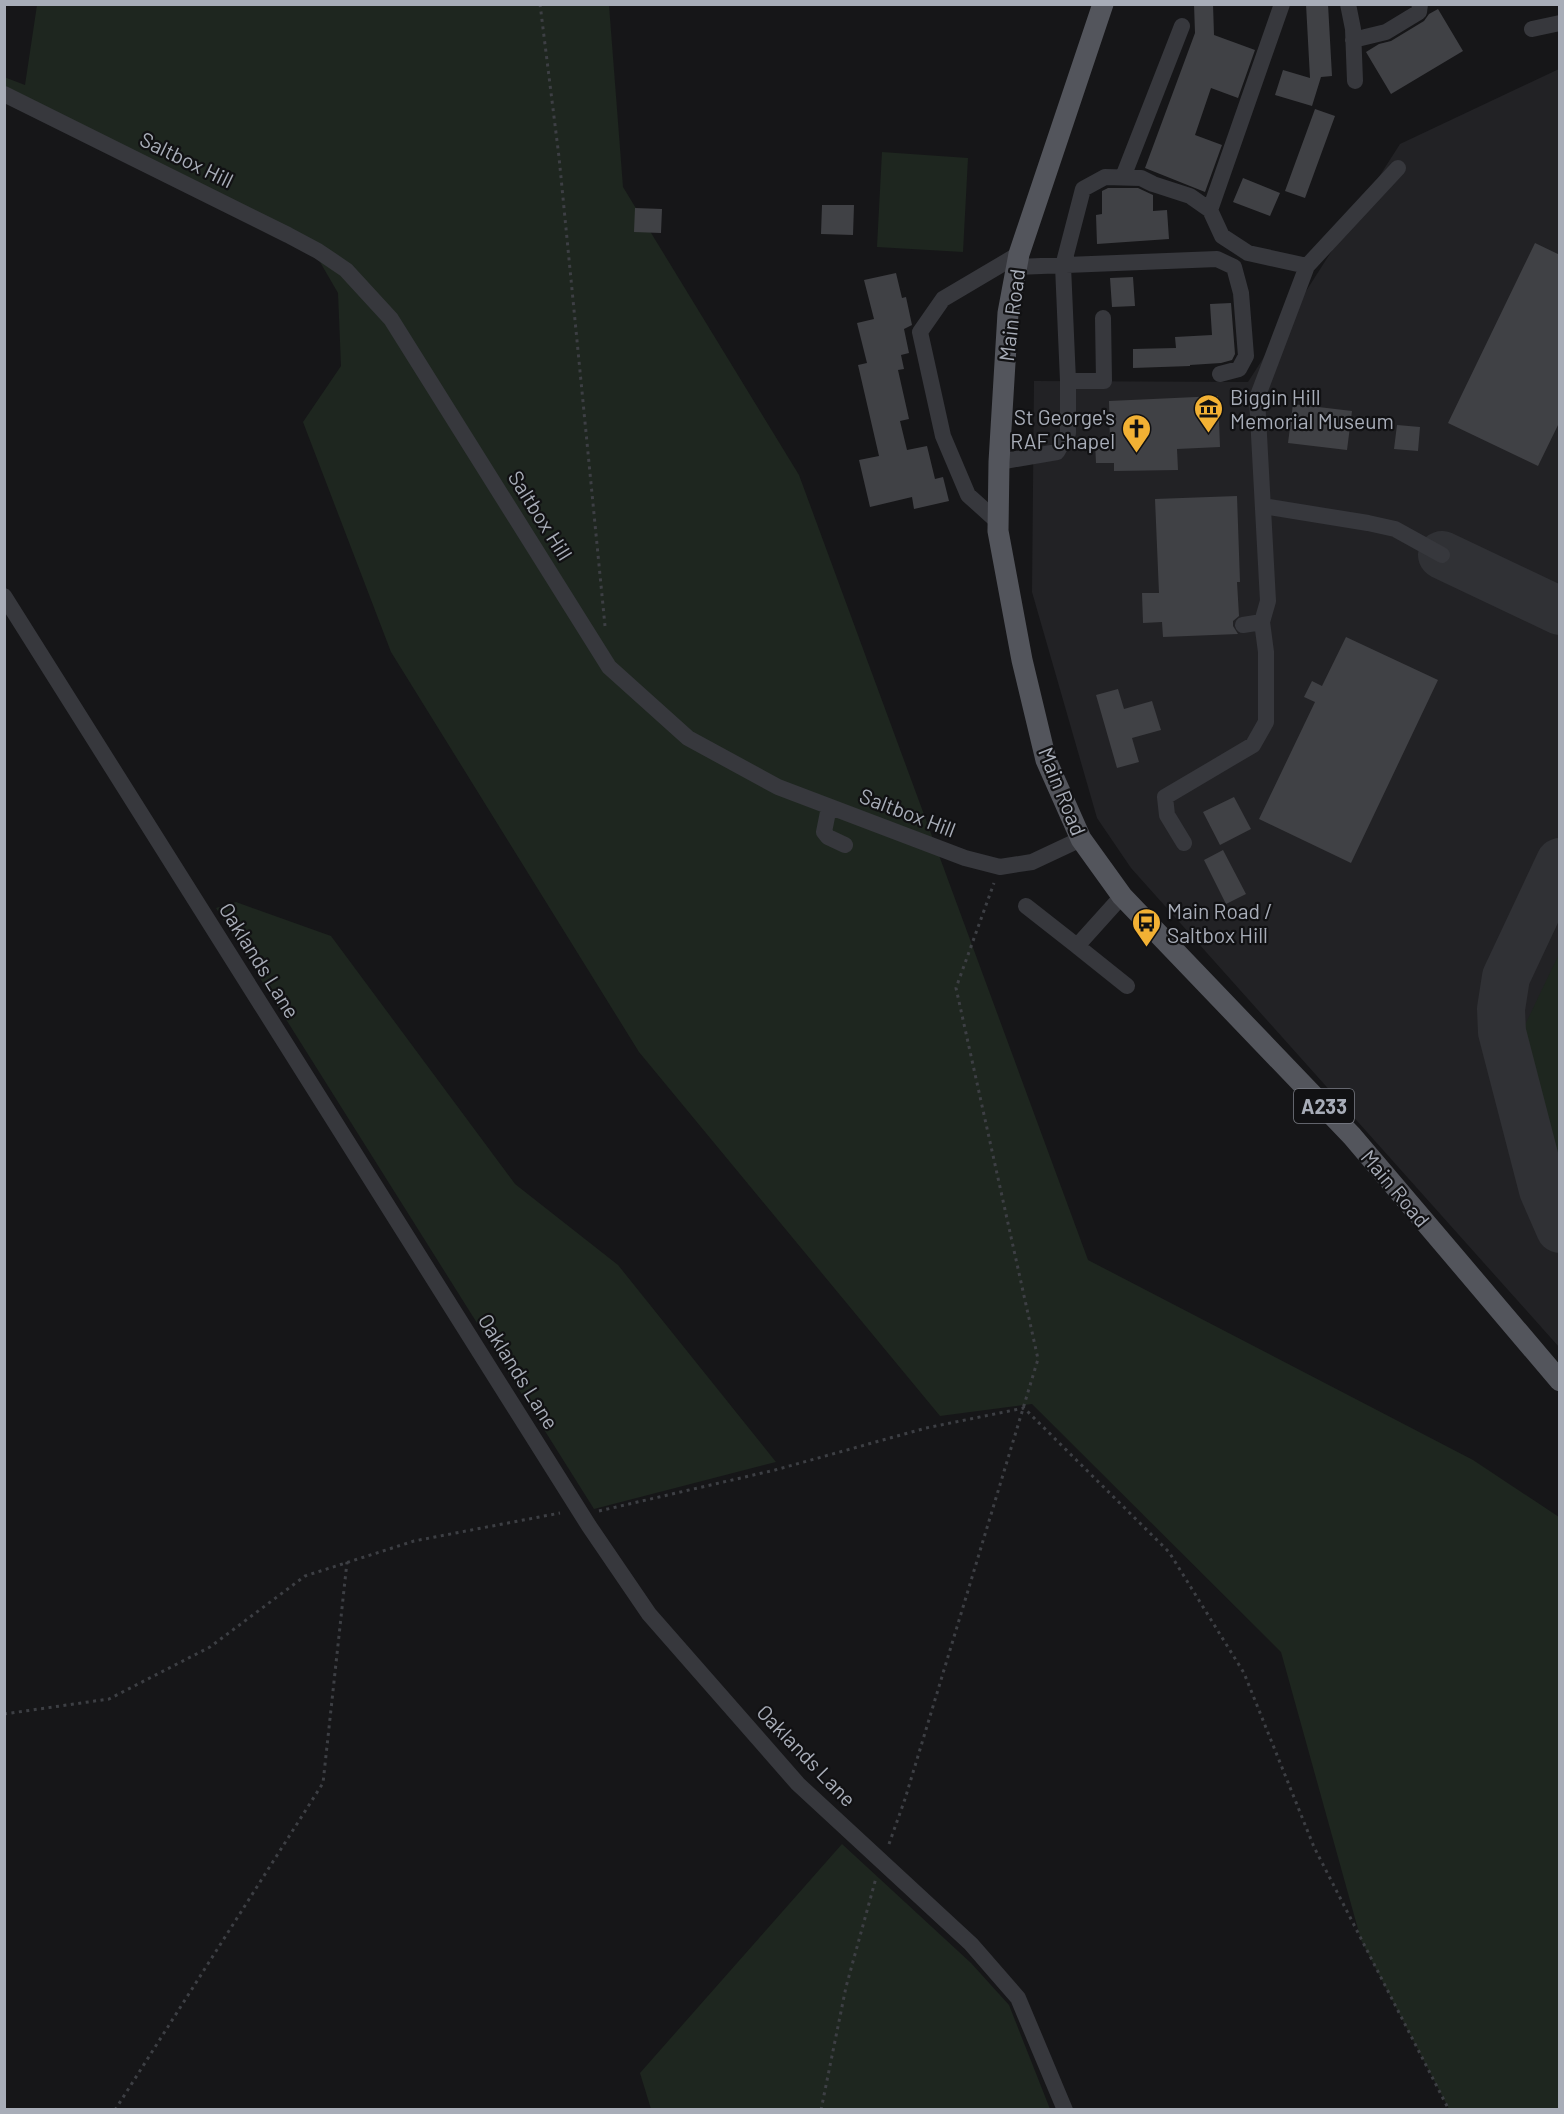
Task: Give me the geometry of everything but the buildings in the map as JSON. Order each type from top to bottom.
[{"type":"main road","name":"Main Road","points":[[1103,4],[1017,261],[1008,313],[999,462],[998,531],[1022,660],[1046,760],[1081,839],[1122,896],[1352,1136],[1560,1381]]},
{"type":"street","points":[[1210,210],[1282,4]]},
{"type":"street","points":[[1348,4],[1355,81]]},
{"type":"street","points":[[1353,40],[1386,32],[1419,12],[1420,4]]},
{"type":"street","points":[[1532,29],[1560,23]]},
{"type":"street","points":[[1123,177],[1182,26]]},
{"type":"street","name":"Saltbox Hill","points":[[4,94],[288,235],[318,251],[346,270],[391,319],[609,667],[688,738],[778,787],[965,858],[1000,867],[1032,862],[1081,839]]},
{"type":"street","points":[[1184,843],[1167,815],[1165,797],[1253,745],[1266,722],[1266,652],[1262,622],[1268,601],[1257,398],[1307,266],[1398,168]]},
{"type":"street","points":[[999,462],[1057,452],[1068,433],[1063,266],[1083,189],[1105,177],[1141,178],[1190,196],[1210,210],[1222,236],[1248,253],[1307,266]]},
{"type":"street","points":[[998,522],[968,495],[943,436],[920,332],[943,299],[1017,261],[1063,266],[1217,259],[1234,267],[1241,293],[1246,356],[1239,369],[1220,374]]},
{"type":"street","points":[[1068,381],[1104,381],[1102,318]]},
{"type":"street","points":[[1263,506],[1368,523],[1395,530],[1442,555]]},
{"type":"street","name":"Oaklands Lane","points":[[4,596],[583,1515],[649,1614],[798,1784],[971,1944],[1018,1998],[1065,2109]]},
{"type":"street","points":[[1243,625],[1262,622]]},
{"type":"street","points":[[829,807],[824,832],[828,837],[845,845]]},
{"type":"street","points":[[1077,946],[1122,896]]},
{"type":"street","points":[[1026,906],[1127,986]]},
{"type":"path","points":[[540,4],[559,157],[606,631]]},
{"type":"path","points":[[821,2109],[846,1987],[871,1891],[909,1787],[1038,1359],[956,988],[1000,867]]},
{"type":"path","points":[[4,1714],[109,1699],[210,1647],[305,1576],[414,1541],[571,1511],[583,1515],[775,1470],[926,1428],[1024,1408]]},
{"type":"path","points":[[1024,1408],[1169,1552],[1245,1673],[1314,1847],[1449,2109]]},
{"type":"path","points":[[115,2109],[323,1783],[347,1562]]},
{"type":"shaded area","points":[[37,5],[609,5],[623,187],[799,475],[1088,1260],[1473,1460],[1559,1517],[1559,2109],[1449,2109],[1361,1940],[1281,1652],[1032,1404],[940,1416],[639,1052],[391,652],[303,422],[341,366],[338,293],[309,243],[5,93],[4,77],[25,85]]},
{"type":"shaded area","points":[[1559,69],[1559,1347],[1131,868],[1097,818],[1032,592],[1034,381],[1248,382],[1400,144]]},
{"type":"shaded area","points":[[882,152],[968,158],[963,252],[877,247]]},
{"type":"shaded area","points":[[236,902],[331,936],[515,1184],[618,1265],[776,1462],[594,1509],[216,908]]},
{"type":"shaded area","points":[[1559,954],[1559,1174],[1524,1027]]},
{"type":"shaded area","points":[[842,1844],[971,1963],[1009,2005],[1050,2109],[651,2109],[640,2073]]},
{"type":"taxiway","points":[[1442,555],[1560,611]]},
{"type":"taxiway","points":[[1560,862],[1506,977],[1501,1009],[1502,1032],[1543,1190],[1560,1229]]},
{"type":"place","name":"Biggin Hill Memorial Museum","points":[[1209,434]]},
{"type":"place","name":"St George's RAF Chapel","points":[[1136,454]]},
{"type":"place","name":"Main Road / Saltbox Hill","points":[[1146,948]]}]
